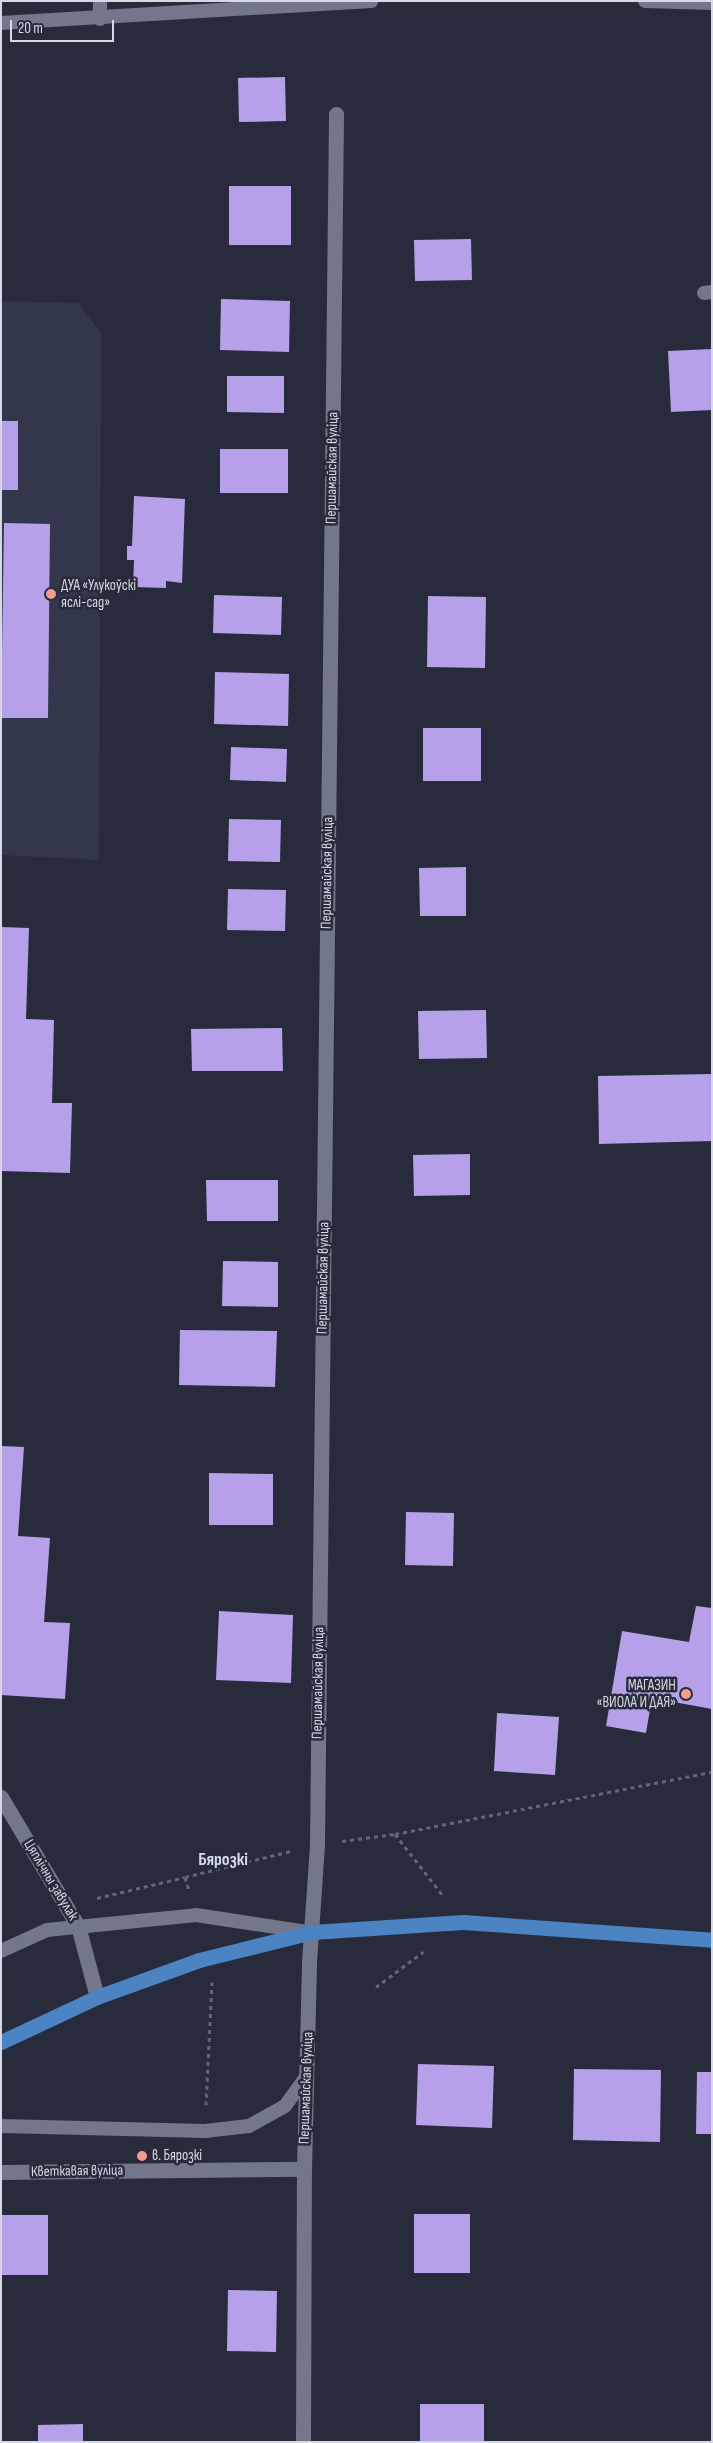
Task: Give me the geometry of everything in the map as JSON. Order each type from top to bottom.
[{"type":"main road","points":[[1,2042],[97,1997],[199,1960],[312,1932],[463,1922],[712,1940]]},
{"type":"street","name":"Першамайская вуліца","points":[[303,2442],[306,2076],[317,1844],[336,114]]},
{"type":"street","name":"Цяплічны завулак","points":[[1,1797],[78,1926],[97,1997]]},
{"type":"street","name":"Кветкавая вуліца","points":[[1,2172],[304,2169]]},
{"type":"lane","points":[[100,1],[100,19]]},
{"type":"lane","points":[[1,23],[100,19],[371,1]]},
{"type":"lane","points":[[644,1],[712,3]]},
{"type":"lane","points":[[1,1951],[47,1930],[196,1915],[312,1932]]},
{"type":"lane","points":[[1,2126],[205,2131],[248,2126],[285,2106],[306,2076]]},
{"type":"path","points":[[66,1905],[317,1844],[395,1834],[712,1772]]},
{"type":"path","points":[[185,1877],[190,1894]]},
{"type":"path","points":[[205,2131],[212,1974]]},
{"type":"shaded area","name":"ДУА «Улукоўскі яслі-сад»","points":[[1,301],[78,303],[101,333],[99,860],[1,855]]},
{"type":"building","points":[[285,77],[286,121],[239,122],[238,78]]},
{"type":"building","points":[[229,186],[291,186],[291,245],[229,245]]},
{"type":"building","points":[[471,239],[472,280],[415,281],[414,240]]},
{"type":"building","points":[[221,299],[290,301],[289,352],[220,350]]},
{"type":"building","points":[[712,349],[712,410],[671,412],[668,351]]},
{"type":"building","points":[[227,376],[284,376],[284,413],[227,412]]},
{"type":"building","points":[[1,421],[18,421],[18,490],[1,490]]},
{"type":"building","points":[[220,449],[288,449],[288,493],[220,493]]},
{"type":"building","points":[[134,496],[185,499],[182,583],[166,581],[166,588],[133,587],[134,560],[127,560],[127,546],[132,546]]},
{"type":"building","points":[[4,523],[50,524],[48,718],[1,718]]},
{"type":"building","points":[[214,595],[282,597],[281,635],[213,633]]},
{"type":"building","points":[[428,596],[486,597],[485,668],[427,667]]},
{"type":"building","points":[[215,672],[289,674],[288,726],[214,724]]},
{"type":"building","points":[[423,728],[481,728],[481,781],[423,781]]},
{"type":"building","points":[[231,747],[287,749],[286,782],[230,780]]},
{"type":"building","points":[[229,819],[281,820],[280,862],[228,861]]},
{"type":"building","points":[[466,867],[466,916],[420,916],[419,868]]},
{"type":"building","points":[[228,889],[286,890],[285,931],[227,930]]},
{"type":"building","points":[[1,927],[29,928],[26,1019],[54,1020],[52,1103],[72,1103],[70,1173],[1,1171]]},
{"type":"building","points":[[486,1010],[487,1058],[419,1059],[418,1011]]},
{"type":"building","points":[[282,1028],[283,1071],[192,1071],[191,1029]]},
{"type":"building","points":[[712,1074],[712,1141],[599,1144],[598,1076]]},
{"type":"building","points":[[470,1154],[470,1195],[414,1196],[413,1155]]},
{"type":"building","points":[[206,1180],[278,1180],[278,1221],[207,1221]]},
{"type":"building","points":[[223,1261],[278,1262],[278,1307],[222,1306]]},
{"type":"building","points":[[180,1330],[277,1331],[275,1387],[179,1385]]},
{"type":"building","points":[[1,1446],[24,1447],[18,1536],[50,1538],[44,1622],[70,1623],[65,1699],[1,1695]]},
{"type":"building","points":[[209,1473],[273,1474],[273,1525],[209,1525]]},
{"type":"building","points":[[406,1512],[454,1513],[453,1566],[405,1565]]},
{"type":"building","points":[[696,1606],[712,1608],[712,1709],[652,1698],[646,1733],[606,1726],[622,1631],[689,1642]]},
{"type":"building","points":[[219,1611],[293,1615],[291,1683],[216,1680]]},
{"type":"building","points":[[497,1713],[559,1717],[555,1775],[494,1771]]},
{"type":"building","points":[[418,2064],[494,2066],[492,2128],[416,2125]]},
{"type":"building","points":[[574,2069],[661,2070],[660,2142],[573,2140]]},
{"type":"building","points":[[697,2072],[712,2072],[712,2134],[696,2134]]},
{"type":"building","points":[[414,2214],[470,2214],[470,2273],[414,2273]]},
{"type":"building","points":[[1,2215],[48,2215],[48,2275],[1,2275]]},
{"type":"building","points":[[228,2290],[277,2291],[276,2352],[227,2351]]},
{"type":"building","points":[[420,2404],[484,2404],[484,2442],[420,2442]]},
{"type":"building","points":[[83,2424],[83,2442],[38,2442],[38,2425]]},
{"type":"place","name":"ДУА «Улукоўскі яслі-сад»","points":[[51,594]]},
{"type":"place","name":"МАГАЗИН «ВИОЛА И ДАЯ»","points":[[686,1694]]},
{"type":"place","name":"в. Бярозкі","points":[[142,2156]]},
{"type":"district","name":"Бярозкі","points":[[223,1860]]}]
